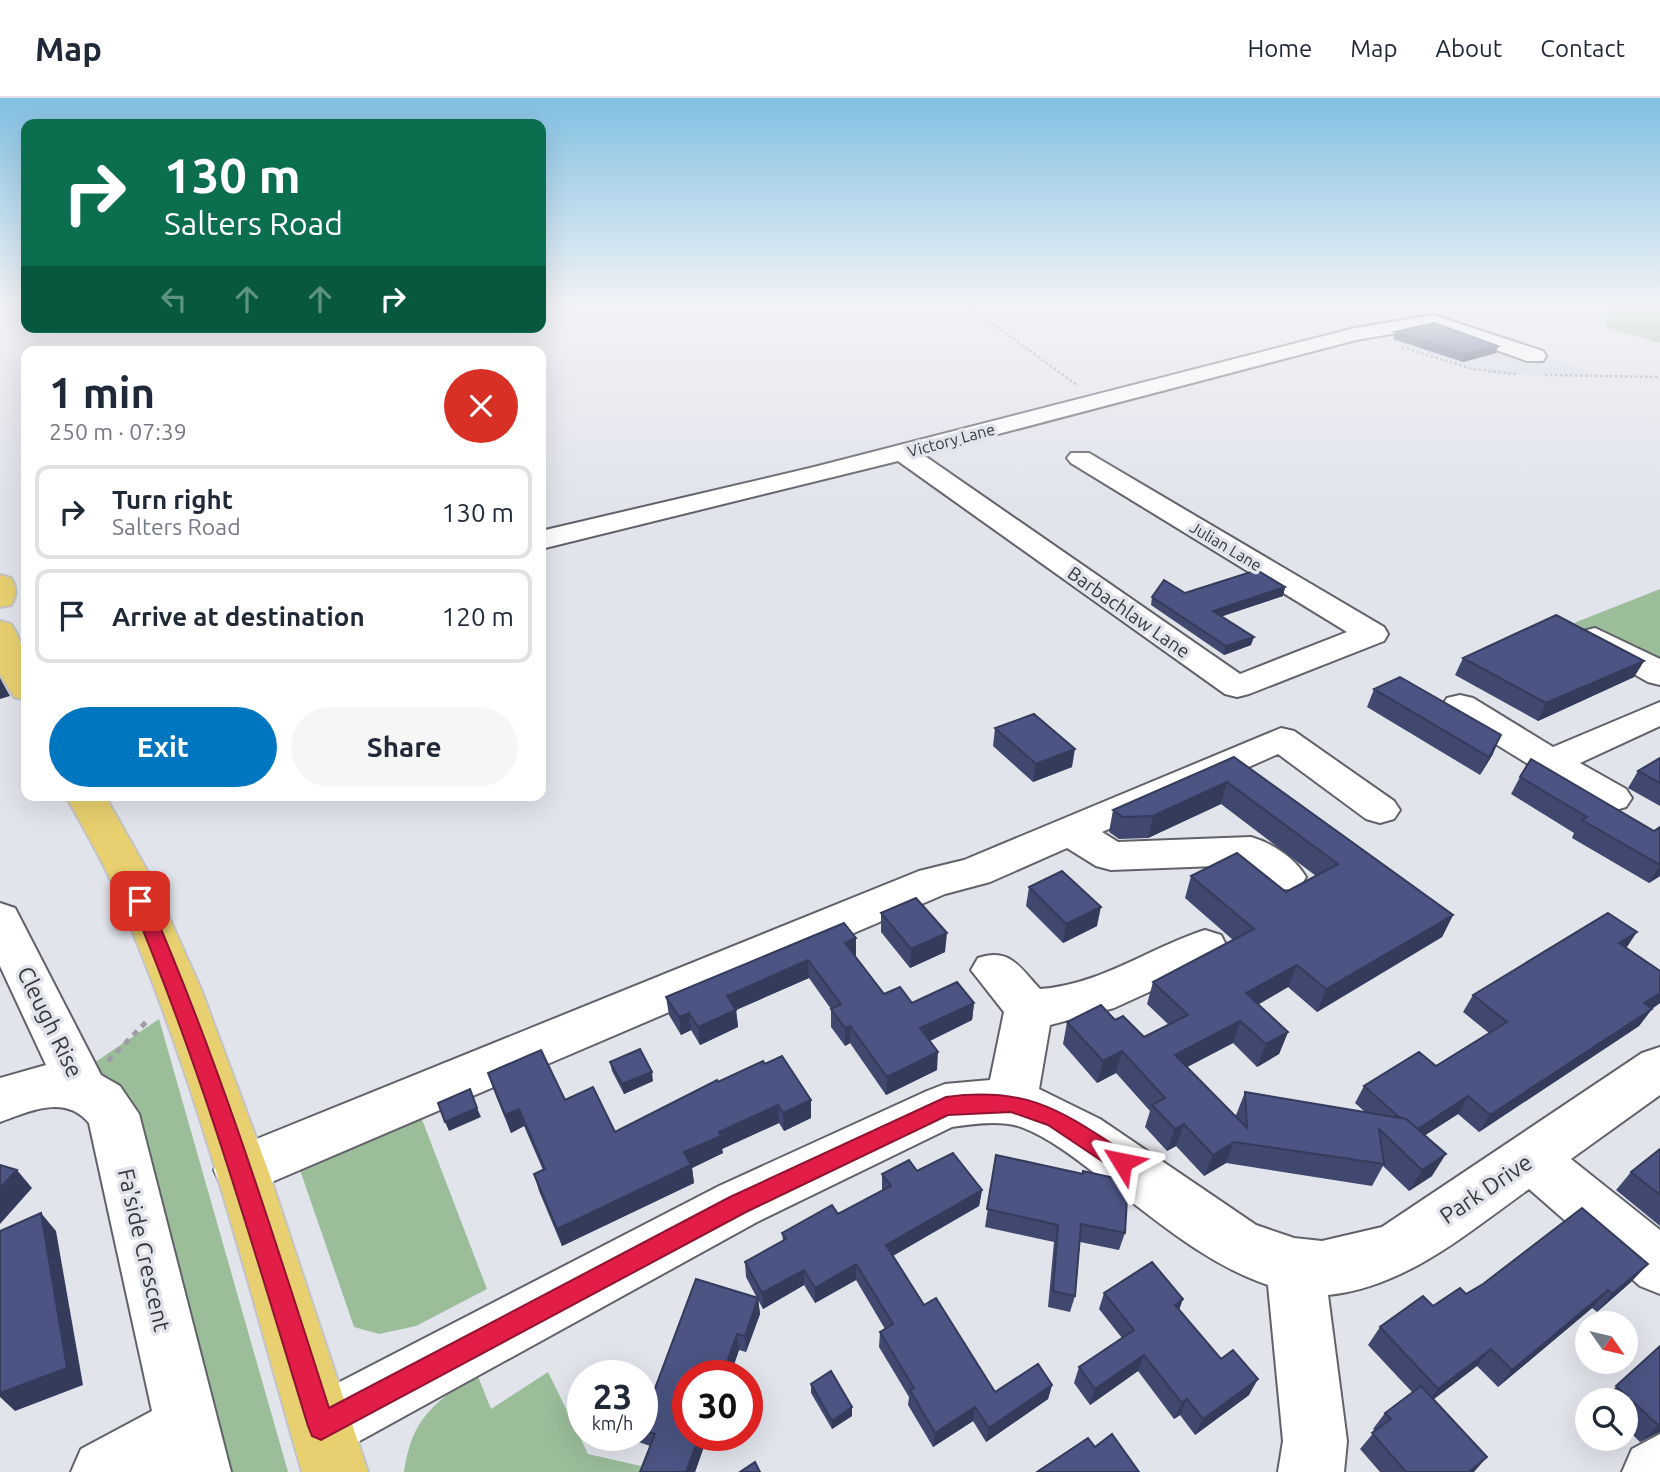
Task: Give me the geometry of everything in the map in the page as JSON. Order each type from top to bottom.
[{"type":"main road","points":[[0,584],[0,598]]},
{"type":"main road","points":[[9,649],[21,678]]},
{"type":"main road","points":[[88,801],[131,879],[178,989],[241,1170],[328,1449]]},
{"type":"street","name":"Victory Lane","points":[[546,539],[902,452],[1230,367]]},
{"type":"street","name":"Barbachlaw Lane","points":[[902,452],[1237,687],[1372,634]]},
{"type":"street","name":"Julian Lane","points":[[1080,457],[1372,634]]},
{"type":"street","points":[[1588,634],[1660,675]]},
{"type":"street","points":[[1460,706],[1612,798]]},
{"type":"street","points":[[1551,762],[1660,713]]},
{"type":"street","points":[[241,1170],[921,887],[975,873],[1281,739],[1380,810]]},
{"type":"street","points":[[1070,831],[1111,856],[1251,851],[1285,877]]},
{"type":"street","name":"Cleugh Rise","points":[[0,919],[82,1087]]},
{"type":"street","points":[[995,970],[1029,1008],[1059,1008],[1086,1000],[1205,947]]},
{"type":"street","points":[[1011,1103],[1029,1008]]},
{"type":"street","name":"Park Drive","points":[[328,1449],[726,1210],[915,1118],[946,1106],[974,1102],[1011,1103],[1055,1119],[1089,1139],[1209,1226],[1254,1252],[1296,1267],[1330,1267],[1367,1261],[1402,1246],[1660,1068]]},
{"type":"street","points":[[0,1100],[22,1090],[53,1085],[82,1087]]},
{"type":"street","name":"Fa'side Crescent","points":[[82,1087],[102,1098],[113,1114],[192,1449],[104,1472]]},
{"type":"street","points":[[1531,1158],[1660,1266]]},
{"type":"street","points":[[1296,1267],[1315,1441],[1311,1472]]},
{"type":"street","points":[[1655,1472],[1660,1467]]},
{"type":"path","points":[[1055,367],[1097,402]]},
{"type":"path","points":[[82,1087],[178,989]]},
{"type":"shaded area","points":[[1472,367],[1575,367],[1594,374],[1493,374]]},
{"type":"green space","points":[[1660,589],[1660,666],[1574,623]]},
{"type":"green space","points":[[159,1019],[288,1472],[227,1472],[123,1097],[109,1077],[82,1071]]},
{"type":"green space","points":[[418,1109],[487,1289],[416,1326],[379,1334],[354,1327],[299,1167]]},
{"type":"green space","points":[[548,1372],[567,1411],[567,1451],[587,1451],[588,1454],[641,1466],[640,1472],[404,1472],[413,1438],[427,1413],[477,1374],[491,1409]]},
{"type":"building","points":[[1257,570],[1285,587],[1213,611],[1254,637],[1226,646],[1152,597],[1164,580],[1185,593]]},
{"type":"building","points":[[1556,615],[1644,661],[1546,703],[1463,658]]},
{"type":"building","points":[[1400,677],[1501,735],[1489,757],[1374,689]]},
{"type":"building","points":[[1034,714],[1075,749],[1036,764],[995,728]]},
{"type":"building","points":[[1234,757],[1453,915],[1326,989],[1297,965],[1246,993],[1288,1032],[1266,1044],[1240,1021],[1175,1055],[1247,1128],[1245,1092],[1406,1119],[1446,1154],[1422,1170],[1379,1129],[1384,1164],[1234,1142],[1213,1155],[1184,1124],[1175,1129],[1152,1105],[1165,1098],[1122,1051],[1103,1061],[1067,1022],[1101,1005],[1115,1020],[1123,1016],[1144,1037],[1188,1015],[1153,982],[1254,929],[1191,876],[1237,853],[1286,892],[1338,864],[1227,782],[1153,816],[1123,817],[1113,810]]},
{"type":"building","points":[[1660,758],[1660,783],[1638,771]]},
{"type":"building","points":[[1531,759],[1654,831],[1660,827],[1660,865],[1582,820],[1587,817],[1520,777]]},
{"type":"building","points":[[1062,871],[1101,907],[1066,924],[1029,887]]},
{"type":"building","points":[[916,898],[947,933],[911,949],[881,913]]},
{"type":"building","points":[[1608,913],[1637,932],[1619,943],[1660,971],[1660,993],[1644,1003],[1652,1009],[1490,1115],[1468,1096],[1418,1129],[1399,1117],[1364,1086],[1419,1052],[1436,1066],[1507,1022],[1473,995]]},
{"type":"building","points":[[844,923],[856,938],[845,943],[884,994],[900,987],[912,1003],[957,982],[974,1003],[920,1028],[938,1052],[887,1077],[850,1026],[845,1028],[831,1009],[841,1004],[808,960],[727,996],[736,1010],[698,1027],[689,1013],[679,1017],[666,997]]},
{"type":"building","points":[[640,1049],[652,1072],[622,1084],[610,1062]]},
{"type":"building","points":[[541,1050],[565,1100],[593,1087],[615,1132],[717,1080],[718,1082],[763,1061],[765,1064],[782,1056],[811,1100],[783,1113],[778,1105],[719,1132],[721,1136],[684,1152],[691,1165],[557,1229],[534,1174],[545,1169],[519,1109],[505,1115],[488,1073]]},
{"type":"building","points":[[470,1089],[477,1108],[445,1122],[438,1103]]},
{"type":"building","points":[[1660,1149],[1660,1195],[1631,1172]]},
{"type":"building","points":[[953,1153],[982,1190],[886,1245],[924,1305],[936,1298],[995,1392],[1038,1364],[1052,1385],[989,1428],[975,1407],[935,1433],[910,1390],[914,1388],[880,1332],[893,1324],[856,1264],[815,1288],[804,1270],[762,1293],[745,1262],[786,1239],[782,1233],[832,1205],[838,1214],[891,1186],[882,1174],[909,1160],[917,1171]]},
{"type":"building","points":[[996,1155],[1128,1181],[1125,1233],[1081,1224],[1075,1296],[1053,1291],[1058,1225],[987,1209]]},
{"type":"building","points":[[0,1165],[17,1170],[0,1188]]},
{"type":"building","points":[[1582,1208],[1648,1264],[1612,1294],[1608,1290],[1583,1311],[1575,1311],[1575,1318],[1512,1370],[1491,1349],[1438,1389],[1380,1327],[1423,1296],[1433,1306],[1460,1288],[1466,1294]]},
{"type":"building","points":[[41,1213],[67,1368],[0,1393],[0,1231]]},
{"type":"building","points":[[1152,1262],[1183,1299],[1175,1305],[1221,1359],[1233,1350],[1258,1379],[1203,1419],[1187,1399],[1182,1403],[1144,1355],[1095,1389],[1079,1367],[1134,1330],[1104,1293]]},
{"type":"building","points":[[696,1279],[758,1298],[745,1336],[737,1334],[728,1360],[672,1360],[672,1451],[694,1451],[686,1472],[640,1472],[648,1451],[658,1451],[658,1380]]},
{"type":"building","points":[[1660,1346],[1658,1425],[1638,1406],[1638,1388],[1616,1386],[1629,1374],[1638,1374],[1638,1366]]},
{"type":"building","points":[[831,1371],[852,1407],[832,1421],[811,1384]]},
{"type":"building","points":[[1421,1386],[1487,1457],[1469,1472],[1406,1472],[1372,1433],[1391,1419],[1385,1413]]},
{"type":"building","points":[[1112,1434],[1139,1472],[1037,1472],[1088,1438],[1095,1447]]},
{"type":"building","points":[[755,1462],[760,1472],[740,1472]]},
{"type":"route","points":[[140,901],[178,989],[241,1170],[321,1426],[738,1204],[915,1118],[946,1106],[974,1102],[1011,1103],[1055,1119],[1122,1162]]}]
